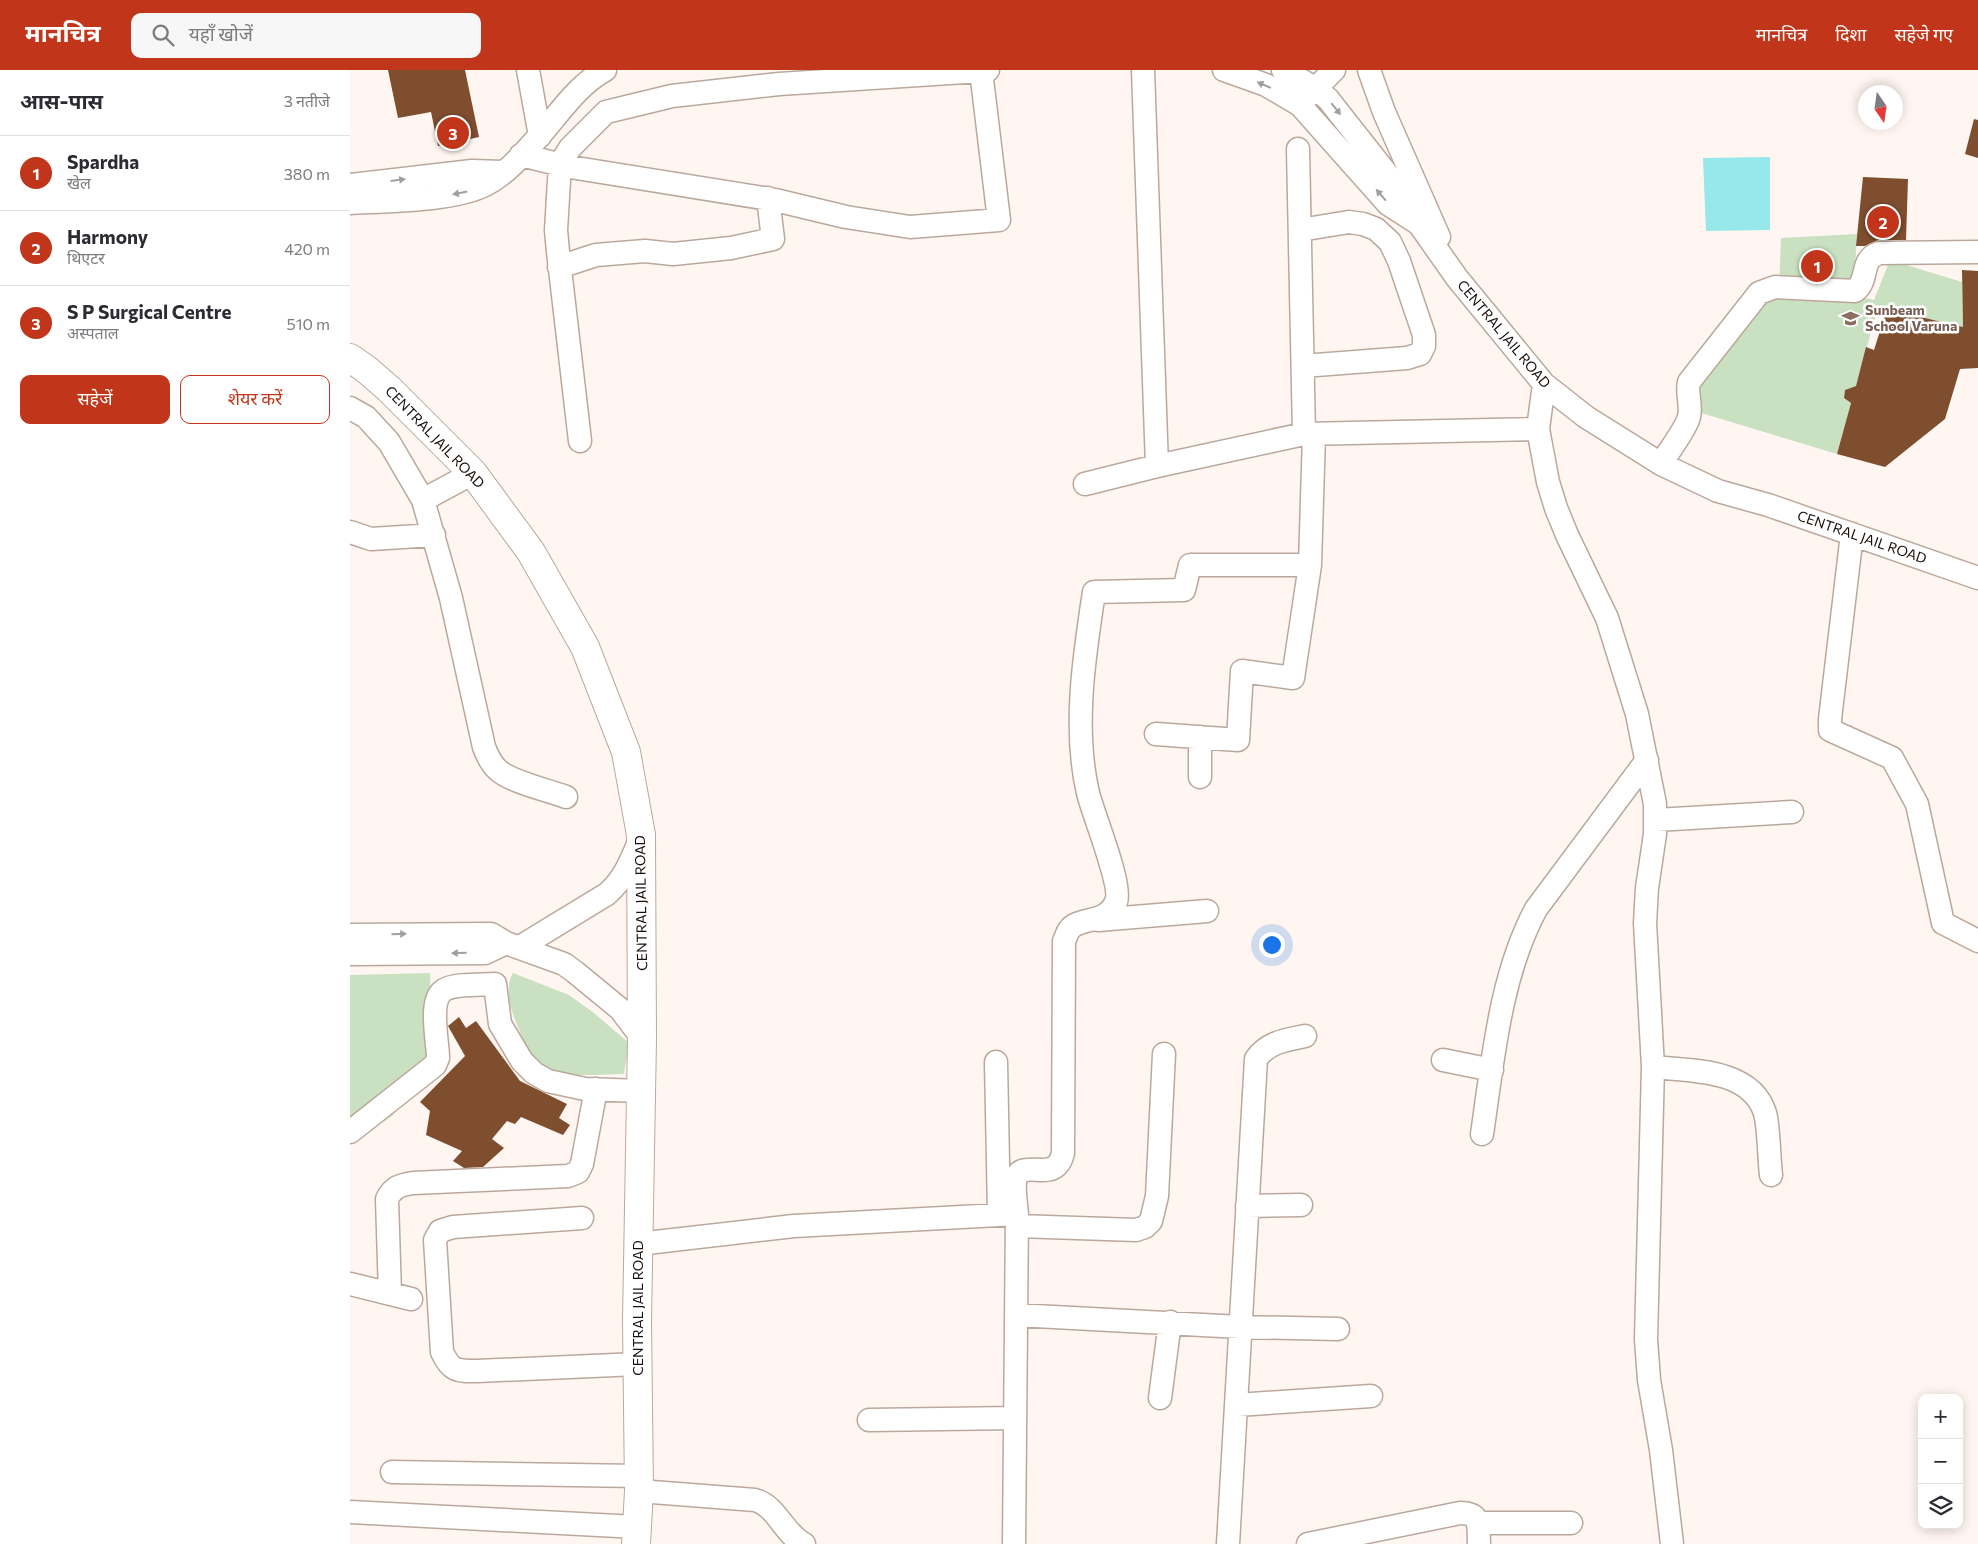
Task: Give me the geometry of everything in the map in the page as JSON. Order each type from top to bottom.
[{"type":"main road","name":"CENTRAL JAIL ROAD","points":[[350,358],[390,389],[473,473],[531,552],[585,647],[626,752],[641,835],[642,1038],[637,1364],[639,1483],[636,1535]]},
{"type":"street","points":[[528,70],[540,136]]},
{"type":"street","points":[[350,203],[441,196],[484,186],[503,172],[540,136],[586,82],[605,70]]},
{"type":"street","points":[[521,155],[560,164],[768,198],[846,217],[910,227],[999,220],[980,70]]},
{"type":"street","points":[[580,441],[556,230],[560,164],[570,148],[606,112],[672,96],[779,84],[988,70]]},
{"type":"street","points":[[1144,70],[1158,466]]},
{"type":"street","name":"CENTRAL JAIL ROAD","points":[[1224,70],[1266,86],[1300,104],[1388,204],[1419,224],[1457,278],[1544,384],[1586,417],[1668,467],[1718,491],[1852,534],[1978,578]]},
{"type":"street","points":[[1283,70],[1315,88],[1328,99],[1394,182],[1419,224]]},
{"type":"street","points":[[1300,104],[1334,70]]},
{"type":"street","points":[[1369,70],[1384,112],[1457,278]]},
{"type":"street","points":[[1156,734],[1238,740],[1242,671],[1293,678],[1310,565],[1309,434],[1303,366],[1298,149]]},
{"type":"street","points":[[350,185],[472,171],[503,172]]},
{"type":"street","points":[[559,267],[596,255],[645,251],[673,254],[731,248],[773,239],[768,198]]},
{"type":"street","points":[[1300,230],[1349,222],[1363,224],[1376,229],[1390,242],[1399,261],[1424,335],[1424,346],[1420,354],[1407,358],[1303,366]]},
{"type":"street","points":[[1668,467],[1688,420],[1689,382],[1759,294],[1775,287],[1855,291],[1861,286],[1867,262],[1871,256],[1880,253],[1978,252]]},
{"type":"street","points":[[1544,384],[1538,429],[1548,482],[1556,508],[1607,618],[1637,714],[1655,804],[1656,820],[1647,888],[1645,923],[1653,1067],[1646,1338],[1649,1380],[1661,1450],[1672,1544]]},
{"type":"street","points":[[350,408],[366,417],[389,442],[423,500],[451,598],[484,746],[489,759],[498,771],[521,782],[566,797]]},
{"type":"street","points":[[1085,484],[1158,466],[1309,434],[1538,429]]},
{"type":"street","points":[[423,500],[473,473]]},
{"type":"street","points":[[350,532],[371,539],[434,535]]},
{"type":"street","points":[[1852,534],[1830,730],[1892,758],[1917,804],[1943,923],[1978,941]]},
{"type":"street","points":[[1098,920],[1117,902],[1117,894],[1115,878],[1088,795],[1082,766],[1084,657],[1094,592],[1184,590],[1190,565],[1310,565]]},
{"type":"street","points":[[1200,737],[1200,777]]},
{"type":"street","points":[[1482,1134],[1510,973],[1526,927],[1536,909],[1647,760]]},
{"type":"street","points":[[1656,820],[1792,812]]},
{"type":"street","points":[[350,954],[485,952],[508,945],[607,894],[618,884],[627,871],[641,835]]},
{"type":"street","points":[[1011,1218],[1015,1180],[1020,1172],[1026,1168],[1048,1170],[1058,1166],[1063,1153],[1064,940],[1069,929],[1080,922],[1207,911]]},
{"type":"street","points":[[350,935],[485,933],[508,945],[564,964],[620,1009],[642,1038]]},
{"type":"street","points":[[508,945],[495,984],[500,1024],[522,1061],[534,1073],[548,1081],[596,1089],[641,1091]]},
{"type":"street","points":[[350,1132],[435,1065],[438,1051],[435,1004],[439,995],[445,989],[495,984]]},
{"type":"street","points":[[1228,1544],[1256,1059],[1262,1051],[1272,1044],[1305,1036]]},
{"type":"street","points":[[638,1244],[794,1226],[1011,1218],[1136,1230],[1145,1227],[1151,1222],[1157,1196],[1164,1054]]},
{"type":"street","points":[[1443,1060],[1492,1070]]},
{"type":"street","points":[[996,1062],[1011,1218],[1016,1314],[1014,1544]]},
{"type":"street","points":[[1653,1067],[1720,1074],[1742,1085],[1758,1099],[1765,1113],[1771,1175]]},
{"type":"street","points":[[350,1284],[400,1296],[387,1199],[391,1192],[400,1185],[568,1176],[578,1172],[582,1164],[596,1089]]},
{"type":"street","points":[[1247,1206],[1301,1206]]},
{"type":"street","points":[[582,1218],[453,1227],[440,1230],[435,1240],[442,1352],[448,1364],[457,1370],[477,1371],[637,1364]]},
{"type":"street","points":[[1016,1314],[1240,1327],[1338,1329]]},
{"type":"street","points":[[1160,1398],[1170,1322]]},
{"type":"street","points":[[1237,1405],[1371,1396]]},
{"type":"street","points":[[869,1420],[1015,1418]]},
{"type":"street","points":[[392,1472],[639,1483],[755,1500],[764,1502],[790,1534],[804,1544]]},
{"type":"street","points":[[350,1512],[636,1535]]},
{"type":"street","points":[[1308,1544],[1460,1513],[1470,1513],[1476,1517],[1478,1534],[1572,1523]]},
{"type":"green space","points":[[1857,234],[1854,285],[1779,287],[1781,238]]},
{"type":"green space","points":[[1890,260],[1962,282],[1963,327],[1878,307],[1856,386],[1845,390],[1844,398],[1851,403],[1837,454],[1698,412],[1691,382],[1766,295],[1856,296],[1874,300]]},
{"type":"green space","points":[[430,973],[433,1060],[423,1079],[392,1116],[363,1136],[350,1132],[350,975]]},
{"type":"green space","points":[[513,973],[569,995],[594,1013],[629,1043],[624,1074],[577,1075],[565,1073],[554,1071],[535,1059],[523,1039],[511,1006],[508,989]]},
{"type":"water","points":[[1770,157],[1770,230],[1706,231],[1703,158]]},
{"type":"building","points":[[388,70],[465,70],[479,137],[438,146],[431,112],[398,118]]},
{"type":"building","points":[[1974,119],[1978,120],[1978,158],[1965,154]]},
{"type":"building","points":[[1863,177],[1908,179],[1906,240],[1878,240],[1865,246],[1856,246]]},
{"type":"building","points":[[1962,270],[1978,271],[1978,368],[1960,369],[1945,419],[1885,467],[1837,454],[1851,403],[1844,398],[1845,390],[1856,386],[1866,347],[1874,350],[1887,309],[1963,327]]},
{"type":"building","points":[[459,1017],[466,1028],[476,1021],[520,1081],[567,1104],[559,1118],[570,1125],[563,1135],[521,1117],[515,1124],[507,1121],[492,1139],[504,1148],[483,1167],[464,1168],[453,1161],[462,1151],[426,1135],[430,1111],[420,1102],[465,1056],[448,1026]]},
{"type":"place","name":"S P Surgical Centre","points":[[453,133]]},
{"type":"place","name":"Harmony","points":[[1883,222]]},
{"type":"place","name":"Spardha","points":[[1817,266]]},
{"type":"place","name":"Sunbeam School Varuna","points":[[1851,318]]}]
